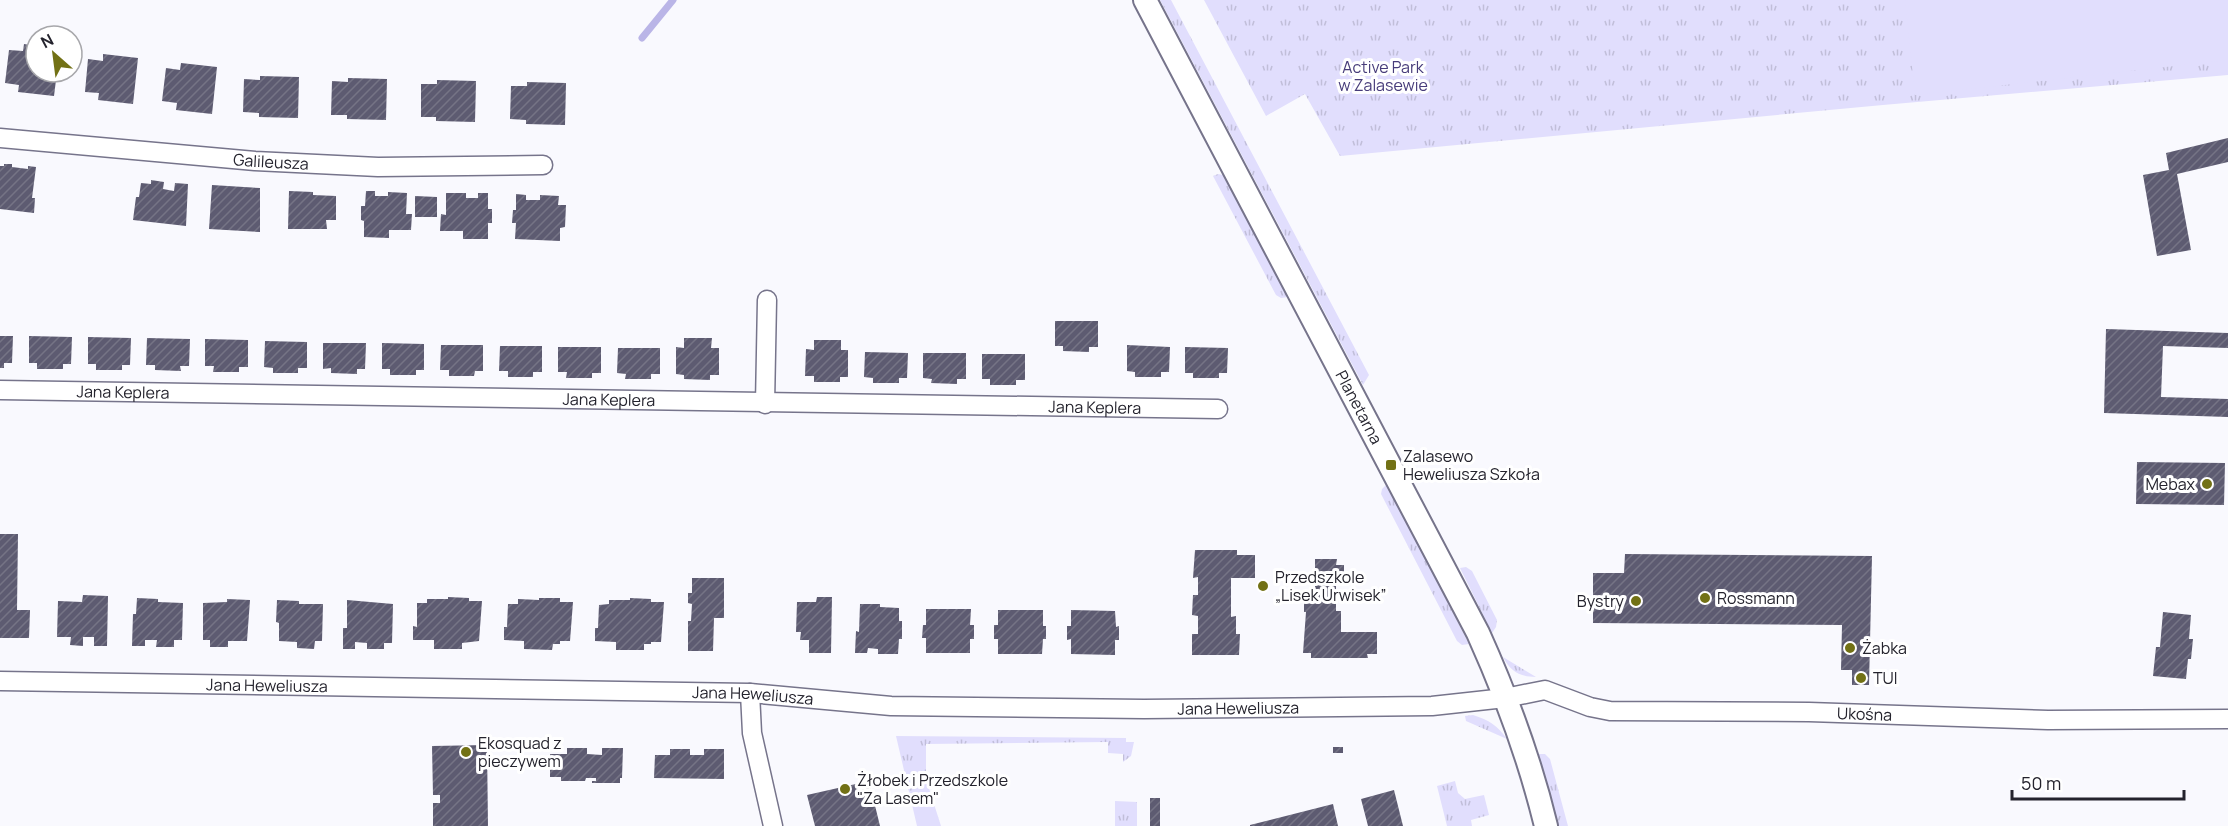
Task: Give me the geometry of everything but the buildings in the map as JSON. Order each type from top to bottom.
[{"type":"street","name":"Planetarna","points":[[1145,0],[1461,598],[1506,698],[1527,759],[1546,826]]},
{"type":"street","name":"Galileusza","points":[[0,138],[255,161],[378,167],[543,165]]},
{"type":"street","points":[[765,404],[767,300]]},
{"type":"street","name":"Jana Keplera","points":[[0,390],[1218,410]]},
{"type":"street","name":"Jana Heweliusza","points":[[0,681],[750,693],[891,706],[1155,709],[1400,708],[1448,706],[1506,698]]},
{"type":"street","name":"Ukośna","points":[[1506,698],[1545,690],[1590,707],[1610,711],[1831,712],[2048,720],[2228,719]]},
{"type":"street","points":[[750,693],[752,734],[773,826]]},
{"type":"green space","points":[[1160,0],[1171,0],[1369,375],[1363,385]]},
{"type":"green space","name":"Active Park w Zalasewie","points":[[1204,0],[2228,0],[2228,75],[1340,156],[1305,94],[1266,116]]},
{"type":"green space","points":[[1905,0],[2228,0],[2228,60],[1915,95]]},
{"type":"green space","points":[[1223,175],[1288,297],[1281,298],[1276,295],[1213,176]]},
{"type":"green space","points":[[1387,484],[1469,644],[1462,645],[1457,641],[1381,494]]},
{"type":"green space","points":[[1466,567],[1472,571],[1497,620],[1492,633],[1460,568]]},
{"type":"green space","points":[[1503,657],[1536,677],[1516,672]]},
{"type":"green space","points":[[1473,715],[1493,724],[1507,739],[1466,721],[1465,716]]},
{"type":"green space","points":[[896,736],[1126,738],[1126,742],[1134,742],[1131,756],[1123,762],[1123,754],[1108,753],[1108,742],[926,744],[926,779],[941,826],[917,826]]},
{"type":"green space","points":[[1538,754],[1545,754],[1550,759],[1568,826],[1558,826]]},
{"type":"green space","points":[[1455,781],[1458,793],[1465,799],[1484,795],[1489,815],[1471,820],[1472,826],[1447,826],[1437,786]]},
{"type":"green space","points":[[1115,801],[1137,802],[1137,826],[1115,826]]},
{"type":"waterway","points":[[642,38],[673,0]]},
{"type":"place","name":"Zalasewo Heweliusza Szkoła","points":[[1391,465]]},
{"type":"place","name":"Mebax","points":[[2207,484]]},
{"type":"place","name":"Przedszkole „Lisek Urwisek”","points":[[1263,586]]},
{"type":"place","name":"Rossmann","points":[[1705,598]]},
{"type":"place","name":"Bystry","points":[[1636,601]]},
{"type":"place","name":"Żabka","points":[[1850,648]]},
{"type":"place","name":"TUI","points":[[1861,678]]},
{"type":"place","name":"Ekosquad z pieczywem","points":[[466,752]]},
{"type":"place","name":"Żłobek i Przedszkole \"Za Lasem\"","points":[[845,789]]}]
